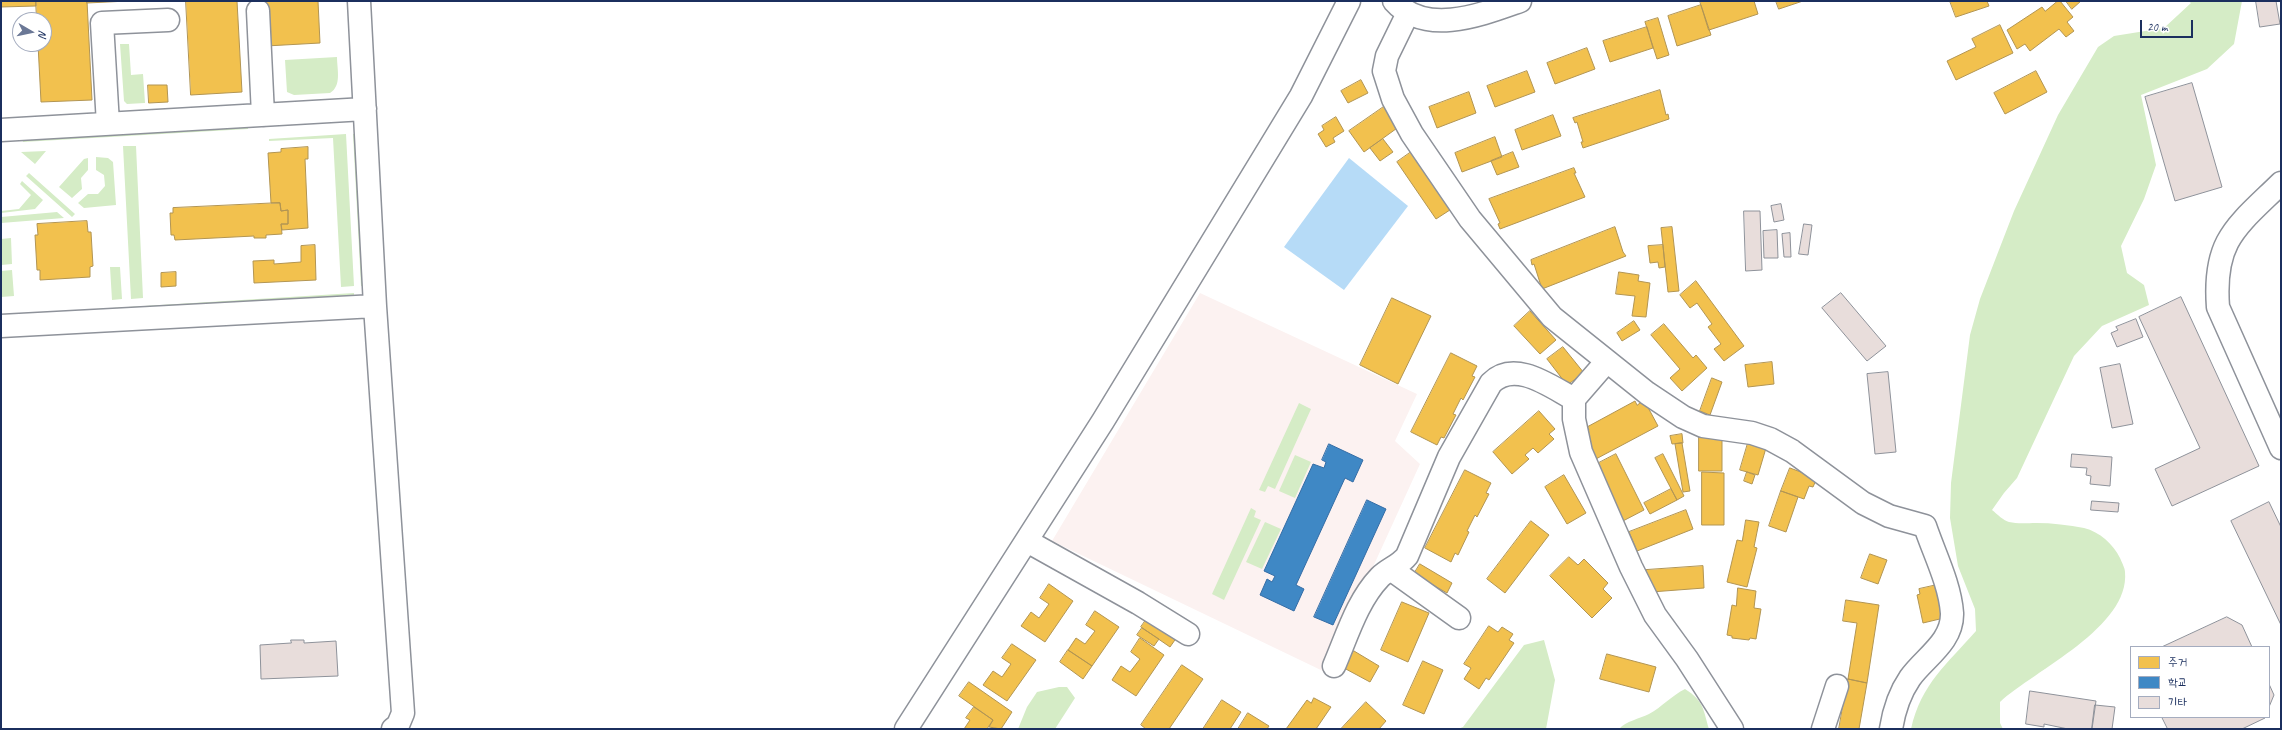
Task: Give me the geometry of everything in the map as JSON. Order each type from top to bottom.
[{"type":"street","points":[[359,1],[375,306],[403,713],[398,725],[393,729]]},
{"type":"street","points":[[906,729],[1103,421],[1270,147],[1301,96],[1349,1]]},
{"type":"street","points":[[1520,1],[1469,18],[1450,20],[1401,7],[1384,71],[1393,99],[1412,134],[1470,219],[1540,305],[1552,317],[1647,392],[1683,417],[1703,426],[1752,434],[1770,439],[1792,451],[1863,503],[1889,516],[1925,526],[1946,588],[1952,613],[1950,629],[1943,641],[1911,678],[1897,700],[1891,729]]},
{"type":"street","points":[[258,10],[263,115]]},
{"type":"street","points":[[108,124],[102,23],[168,20]]},
{"type":"street","points":[[1,130],[365,109]]},
{"type":"street","points":[[2281,183],[2234,229],[2220,256],[2217,287],[2218,307],[2281,448]]},
{"type":"street","points":[[1,326],[375,306]]},
{"type":"street","points":[[1607,360],[1574,399],[1574,419],[1581,452],[1631,567],[1655,615],[1687,659],[1732,729]]},
{"type":"street","points":[[1334,666],[1360,606],[1380,576],[1400,565],[1407,556],[1449,457],[1491,383],[1496,378],[1507,374],[1522,374],[1534,378],[1574,399]]},
{"type":"street","points":[[1027,540],[1138,603],[1188,634]]},
{"type":"street","points":[[1392,570],[1459,618]]},
{"type":"street","points":[[1823,729],[1837,686]]},
{"type":"shaded area","points":[[1200,293],[1417,394],[1395,441],[1420,464],[1325,672],[1052,541]]},
{"type":"green space","points":[[2188,1],[2242,1],[2234,44],[2207,69],[2141,95],[2156,165],[2144,199],[2121,246],[2127,273],[2144,285],[2149,305],[2102,326],[2074,356],[2017,478],[1992,510],[2009,522],[2048,523],[2084,528],[2095,532],[2110,543],[2120,558],[2125,572],[2122,592],[2112,611],[2097,629],[2078,646],[2016,689],[2000,702],[2000,723],[2003,729],[1911,729],[1915,713],[1928,687],[1945,665],[1976,631],[1975,609],[1958,566],[1950,518],[1951,483],[1970,335],[1980,299],[2014,211],[2058,115],[2098,47],[2114,36],[2164,28],[2191,3]]},
{"type":"green space","points":[[120,44],[129,44],[131,75],[143,74],[145,103],[127,104],[124,101]]},
{"type":"green space","points":[[337,57],[337,82],[334,90],[330,93],[294,95],[287,92],[285,60]]},
{"type":"green space","points":[[248,125],[248,129],[23,142],[22,138]]},
{"type":"green space","points":[[346,134],[354,286],[341,287],[333,138],[269,141],[269,139]]},
{"type":"green space","points":[[353,134],[359,134],[367,285],[361,286]]},
{"type":"green space","points":[[123,146],[136,146],[143,298],[131,299]]},
{"type":"green space","points":[[46,151],[35,164],[21,152]]},
{"type":"green space","points":[[96,157],[108,158],[113,162],[116,205],[84,208],[78,203],[88,194],[98,194],[105,186],[104,175],[96,170]]},
{"type":"green space","points":[[88,158],[88,170],[81,178],[82,189],[72,198],[59,187],[84,159]]},
{"type":"green space","points":[[29,173],[75,214],[72,217],[26,176]]},
{"type":"green space","points":[[22,181],[43,200],[35,209],[1,213],[1,211],[19,209],[31,195],[20,184]]},
{"type":"green space","points":[[57,212],[64,218],[1,223],[1,217]]},
{"type":"green space","points":[[11,238],[12,264],[1,265],[1,239]]},
{"type":"green space","points":[[110,267],[120,267],[122,299],[112,300]]},
{"type":"green space","points":[[12,270],[14,296],[1,297],[1,271]]},
{"type":"green space","points":[[354,293],[354,297],[96,309]]},
{"type":"green space","points":[[1299,403],[1311,409],[1275,489],[1268,486],[1265,492],[1259,490]]},
{"type":"green space","points":[[1295,455],[1311,462],[1295,498],[1279,491]]},
{"type":"green space","points":[[1251,508],[1256,511],[1254,517],[1261,520],[1224,600],[1212,594]]},
{"type":"green space","points":[[1265,522],[1281,529],[1262,569],[1246,562]]},
{"type":"green space","points":[[1544,640],[1555,680],[1546,729],[1458,729],[1463,727],[1524,645]]},
{"type":"green space","points":[[1059,687],[1067,687],[1075,698],[1055,729],[1018,729],[1027,707],[1037,692]]},
{"type":"green space","points":[[1685,689],[1696,698],[1702,706],[1709,729],[1619,729],[1629,722],[1654,711]]},
{"type":"water","points":[[1349,158],[1408,206],[1344,290],[1284,247]]},
{"type":"building: 주거","points":[[1,1],[36,1],[36,6],[1,7]]},
{"type":"building: 주거","points":[[36,1],[87,1],[92,100],[41,102],[38,52],[52,52],[52,12],[37,12]]},
{"type":"building: 주거","points":[[87,1],[128,1],[87,3]]},
{"type":"building: 주거","points":[[186,1],[237,1],[242,92],[191,95]]},
{"type":"building: 주거","points":[[264,1],[318,1],[320,43],[266,46]]},
{"type":"building: 주거","points":[[1700,1],[1754,1],[1758,14],[1709,30]]},
{"type":"building: 주거","points":[[1776,1],[1803,1],[1779,9]]},
{"type":"building: 주거","points":[[1950,1],[1987,1],[1989,6],[1956,17]]},
{"type":"building: 주거","points":[[2060,1],[2073,17],[2067,22],[2074,31],[2066,37],[2059,29],[2030,51],[2025,44],[2017,49],[2007,30],[2042,7],[2045,11]]},
{"type":"building: 주거","points":[[2066,1],[2081,1],[2072,9]]},
{"type":"building: 주거","points":[[1701,5],[1711,35],[1677,46],[1668,16]]},
{"type":"building: 주거","points":[[1658,18],[1669,55],[1657,59],[1645,22]]},
{"type":"building: 주거","points":[[2000,25],[2013,53],[1956,80],[1947,61],[1976,47],[1972,39]]},
{"type":"building: 주거","points":[[1647,27],[1653,48],[1610,62],[1603,41]]},
{"type":"building: 주거","points":[[1587,48],[1595,69],[1555,84],[1547,63]]},
{"type":"building: 주거","points":[[1527,71],[1535,92],[1495,107],[1487,86]]},
{"type":"building: 주거","points":[[2036,71],[2047,92],[2005,114],[1994,93]]},
{"type":"building: 주거","points":[[1361,80],[1368,93],[1348,103],[1341,91]]},
{"type":"building: 주거","points":[[148,85],[167,85],[168,102],[149,103]]},
{"type":"building: 주거","points":[[1660,90],[1666,115],[1668,114],[1669,119],[1583,148],[1581,142],[1583,142],[1577,122],[1575,123],[1573,118]]},
{"type":"building: 주거","points":[[1469,92],[1476,113],[1437,128],[1429,107]]},
{"type":"building: 주거","points":[[1385,106],[1400,126],[1364,152],[1349,131]]},
{"type":"building: 주거","points":[[1553,115],[1561,136],[1522,150],[1515,130]]},
{"type":"building: 주거","points":[[1336,117],[1344,131],[1333,138],[1335,142],[1326,147],[1318,134],[1324,130],[1322,126]]},
{"type":"building: 주거","points":[[1495,137],[1502,157],[1462,172],[1455,153]]},
{"type":"building: 주거","points":[[1383,139],[1393,152],[1380,161],[1370,148]]},
{"type":"building: 주거","points":[[308,147],[308,159],[305,159],[308,228],[282,230],[281,224],[288,224],[288,210],[281,211],[280,203],[271,203],[268,153],[281,152],[281,149]]},
{"type":"building: 주거","points":[[1414,150],[1453,208],[1436,219],[1397,162]]},
{"type":"building: 주거","points":[[1513,152],[1519,167],[1497,175],[1491,161]]},
{"type":"building: 주거","points":[[1574,168],[1576,173],[1574,173],[1585,197],[1500,229],[1498,224],[1500,223],[1489,199]]},
{"type":"building: 주거","points":[[280,203],[281,211],[288,210],[288,224],[281,224],[282,234],[266,235],[266,238],[254,238],[254,236],[175,240],[174,235],[171,235],[170,213],[173,213],[173,208]]},
{"type":"building: 주거","points":[[87,221],[88,232],[91,232],[93,266],[90,267],[90,277],[40,280],[40,270],[37,270],[35,235],[38,235],[37,224]]},
{"type":"building: 주거","points":[[1615,227],[1623,252],[1626,256],[1542,289],[1534,264],[1532,265],[1531,260]]},
{"type":"building: 주거","points":[[1672,227],[1679,291],[1668,292],[1661,228]]},
{"type":"building: 주거","points":[[315,245],[316,280],[254,283],[253,261],[274,260],[274,264],[301,262],[301,246]]},
{"type":"building: 주거","points":[[1663,245],[1665,267],[1659,268],[1658,262],[1650,263],[1648,246]]},
{"type":"building: 주거","points":[[176,272],[176,286],[161,287],[161,273]]},
{"type":"building: 주거","points":[[1619,272],[1639,275],[1638,281],[1650,283],[1646,317],[1632,316],[1635,296],[1616,294]]},
{"type":"building: 주거","points":[[1696,281],[1744,346],[1724,361],[1714,349],[1721,344],[1708,327],[1712,324],[1697,303],[1690,308],[1680,295]]},
{"type":"building: 주거","points":[[1392,298],[1431,316],[1398,384],[1360,365]]},
{"type":"building: 주거","points":[[1530,311],[1556,340],[1540,354],[1514,326]]},
{"type":"building: 주거","points":[[1634,321],[1640,330],[1622,341],[1617,333]]},
{"type":"building: 주거","points":[[1664,324],[1693,358],[1696,355],[1707,368],[1682,391],[1670,378],[1680,369],[1651,335]]},
{"type":"building: 주거","points":[[1563,347],[1584,373],[1567,385],[1547,359]]},
{"type":"building: 주거","points":[[1451,353],[1477,366],[1472,376],[1475,377],[1463,400],[1461,398],[1453,414],[1456,415],[1444,438],[1441,437],[1437,445],[1411,432]]},
{"type":"building: 주거","points":[[1772,362],[1774,384],[1748,387],[1745,365]]},
{"type":"building: 주거","points":[[1712,378],[1722,382],[1710,415],[1700,411]]},
{"type":"building: 주거","points":[[1644,400],[1658,426],[1594,460],[1581,434],[1589,430],[1587,427],[1635,401],[1637,405]]},
{"type":"building: 주거","points":[[1539,411],[1555,429],[1549,434],[1554,439],[1538,453],[1533,448],[1525,455],[1529,459],[1512,474],[1493,452]]},
{"type":"building: 주거","points":[[1682,434],[1683,443],[1672,444],[1670,436]]},
{"type":"building: 주거","points":[[1699,436],[1722,436],[1722,471],[1699,471]]},
{"type":"building: 주거","points":[[1682,443],[1690,491],[1683,492],[1675,444]]},
{"type":"building: 주거","points":[[1748,443],[1766,448],[1758,475],[1740,470]]},
{"type":"building: 주거","points":[[1616,454],[1644,510],[1621,522],[1593,466]]},
{"type":"building: 주거","points":[[1663,454],[1684,496],[1677,500],[1655,458]]},
{"type":"building: 주거","points":[[1790,468],[1817,478],[1813,487],[1809,486],[1804,499],[1781,491]]},
{"type":"building: 주거","points":[[1465,470],[1491,483],[1486,493],[1489,494],[1477,517],[1475,515],[1458,555],[1455,553],[1451,562],[1425,548]]},
{"type":"building: 주거","points":[[1702,472],[1724,473],[1724,525],[1702,525]]},
{"type":"building: 주거","points":[[1747,472],[1755,475],[1752,484],[1744,481]]},
{"type":"building: 주거","points":[[1564,475],[1586,513],[1567,524],[1545,487]]},
{"type":"building: 주거","points":[[1671,489],[1677,500],[1650,514],[1644,503]]},
{"type":"building: 주거","points":[[1781,491],[1798,497],[1786,532],[1769,526]]},
{"type":"building: 주거","points":[[1686,510],[1693,529],[1637,551],[1629,532]]},
{"type":"building: 주거","points":[[1746,520],[1759,522],[1754,547],[1757,548],[1747,587],[1727,582],[1737,540],[1742,541]]},
{"type":"building: 주거","points":[[1531,521],[1549,535],[1505,593],[1487,579]]},
{"type":"building: 주거","points":[[1870,554],[1887,560],[1878,584],[1861,578]]},
{"type":"building: 주거","points":[[1569,557],[1578,565],[1584,559],[1608,583],[1603,589],[1612,598],[1592,618],[1550,576]]},
{"type":"building: 주거","points":[[1420,564],[1452,583],[1447,593],[1414,574]]},
{"type":"building: 주거","points":[[1703,566],[1704,588],[1651,592],[1647,582],[1646,570]]},
{"type":"building: 주거","points":[[1049,584],[1073,601],[1045,642],[1021,626],[1031,612],[1039,618],[1049,604],[1040,598]]},
{"type":"building: 주거","points":[[1937,585],[1944,618],[1923,623],[1917,595],[1920,594],[1919,589]]},
{"type":"building: 주거","points":[[1738,588],[1756,591],[1754,608],[1761,609],[1756,639],[1750,638],[1749,640],[1732,638],[1732,636],[1727,635],[1732,605],[1736,606]]},
{"type":"building: 주거","points":[[1846,600],[1879,605],[1867,683],[1848,679],[1857,623],[1843,621]]},
{"type":"building: 주거","points":[[1402,602],[1429,613],[1408,662],[1381,650]]},
{"type":"building: 주거","points":[[1095,611],[1119,627],[1092,666],[1068,650],[1076,638],[1085,644],[1095,631],[1086,625]]},
{"type":"building: 주거","points":[[1148,617],[1177,637],[1170,647],[1141,627]]},
{"type":"building: 주거","points":[[1489,626],[1498,632],[1502,627],[1513,634],[1509,640],[1514,643],[1489,680],[1486,678],[1479,689],[1464,679],[1471,668],[1464,664]]},
{"type":"building: 주거","points":[[1142,628],[1159,639],[1154,646],[1137,635]]},
{"type":"building: 주거","points":[[1140,638],[1164,655],[1136,696],[1112,680],[1121,666],[1130,672],[1140,659],[1131,652]]},
{"type":"building: 주거","points":[[1012,644],[1036,660],[1007,701],[983,685],[993,671],[1002,677],[1011,664],[1002,658]]},
{"type":"building: 주거","points":[[1068,650],[1092,666],[1083,679],[1060,662]]},
{"type":"building: 주거","points":[[1354,651],[1379,666],[1370,682],[1344,668]]},
{"type":"building: 주거","points":[[1607,654],[1656,667],[1649,692],[1600,679]]},
{"type":"building: 주거","points":[[1423,661],[1443,670],[1424,714],[1403,705]]},
{"type":"building: 주거","points":[[1182,665],[1203,679],[1169,729],[1146,729],[1141,725]]},
{"type":"building: 주거","points":[[1848,679],[1867,683],[1859,729],[1839,729]]},
{"type":"building: 주거","points":[[969,682],[1012,712],[1001,729],[989,727],[993,720],[959,696]]},
{"type":"building: 주거","points":[[1314,698],[1331,707],[1316,729],[1286,729],[1307,700],[1311,703]]},
{"type":"building: 주거","points":[[1222,700],[1241,712],[1230,729],[1203,729]]},
{"type":"building: 주거","points":[[1366,702],[1386,721],[1379,729],[1341,729]]},
{"type":"building: 주거","points":[[974,707],[993,720],[987,729],[964,729],[970,720],[966,718]]},
{"type":"building: 주거","points":[[1248,713],[1269,726],[1267,729],[1238,729]]},
{"type":"building: 학교","points":[[1329,444],[1363,460],[1353,482],[1345,478],[1296,585],[1304,589],[1294,611],[1260,595],[1267,579],[1272,582],[1275,576],[1264,571],[1313,464],[1324,468],[1326,462],[1322,460]]},
{"type":"building: 학교","points":[[1367,500],[1386,509],[1333,625],[1314,617]]},
{"type":"building: 기타","points":[[2256,1],[2276,1],[2280,24],[2260,27]]},
{"type":"building: 기타","points":[[2192,83],[2222,187],[2175,201],[2145,97]]},
{"type":"building: 기타","points":[[1781,204],[1784,220],[1774,222],[1771,206]]},
{"type":"building: 기타","points":[[1744,211],[1760,211],[1762,270],[1746,271]]},
{"type":"building: 기타","points":[[1804,224],[1812,225],[1808,255],[1799,254]]},
{"type":"building: 기타","points":[[1777,230],[1778,258],[1764,258],[1763,231]]},
{"type":"building: 기타","points":[[1790,233],[1791,257],[1784,257],[1782,234]]},
{"type":"building: 기타","points":[[1841,293],[1886,346],[1867,361],[1822,308]]},
{"type":"building: 기타","points":[[2181,297],[2259,466],[2172,506],[2155,469],[2200,448],[2139,317]]},
{"type":"building: 기타","points":[[2136,319],[2143,337],[2117,347],[2111,333],[2118,330],[2116,327]]},
{"type":"building: 기타","points":[[2120,364],[2133,424],[2112,428],[2100,368]]},
{"type":"building: 기타","points":[[1888,372],[1896,452],[1875,454],[1867,374]]},
{"type":"building: 기타","points":[[2072,454],[2112,457],[2110,486],[2090,484],[2091,476],[2086,475],[2087,468],[2071,467]]},
{"type":"building: 기타","points":[[2092,501],[2119,503],[2118,512],[2091,510]]},
{"type":"building: 기타","points":[[2269,502],[2281,527],[2281,625],[2231,521]]},
{"type":"building: 기타","points":[[2227,617],[2242,625],[2252,646],[2164,646]]},
{"type":"building: 기타","points":[[291,640],[304,640],[304,643],[336,641],[338,676],[261,679],[260,645],[291,643]]},
{"type":"building: 기타","points":[[2270,686],[2274,695],[2270,705]]},
{"type":"building: 기타","points":[[2030,691],[2096,701],[2092,729],[2068,729],[2044,724],[2044,727],[2026,724]]},
{"type":"building: 기타","points":[[2095,705],[2115,707],[2112,729],[2092,729]]},
{"type":"building: 기타","points":[[2162,718],[2265,718],[2242,729],[2168,729]]}]
